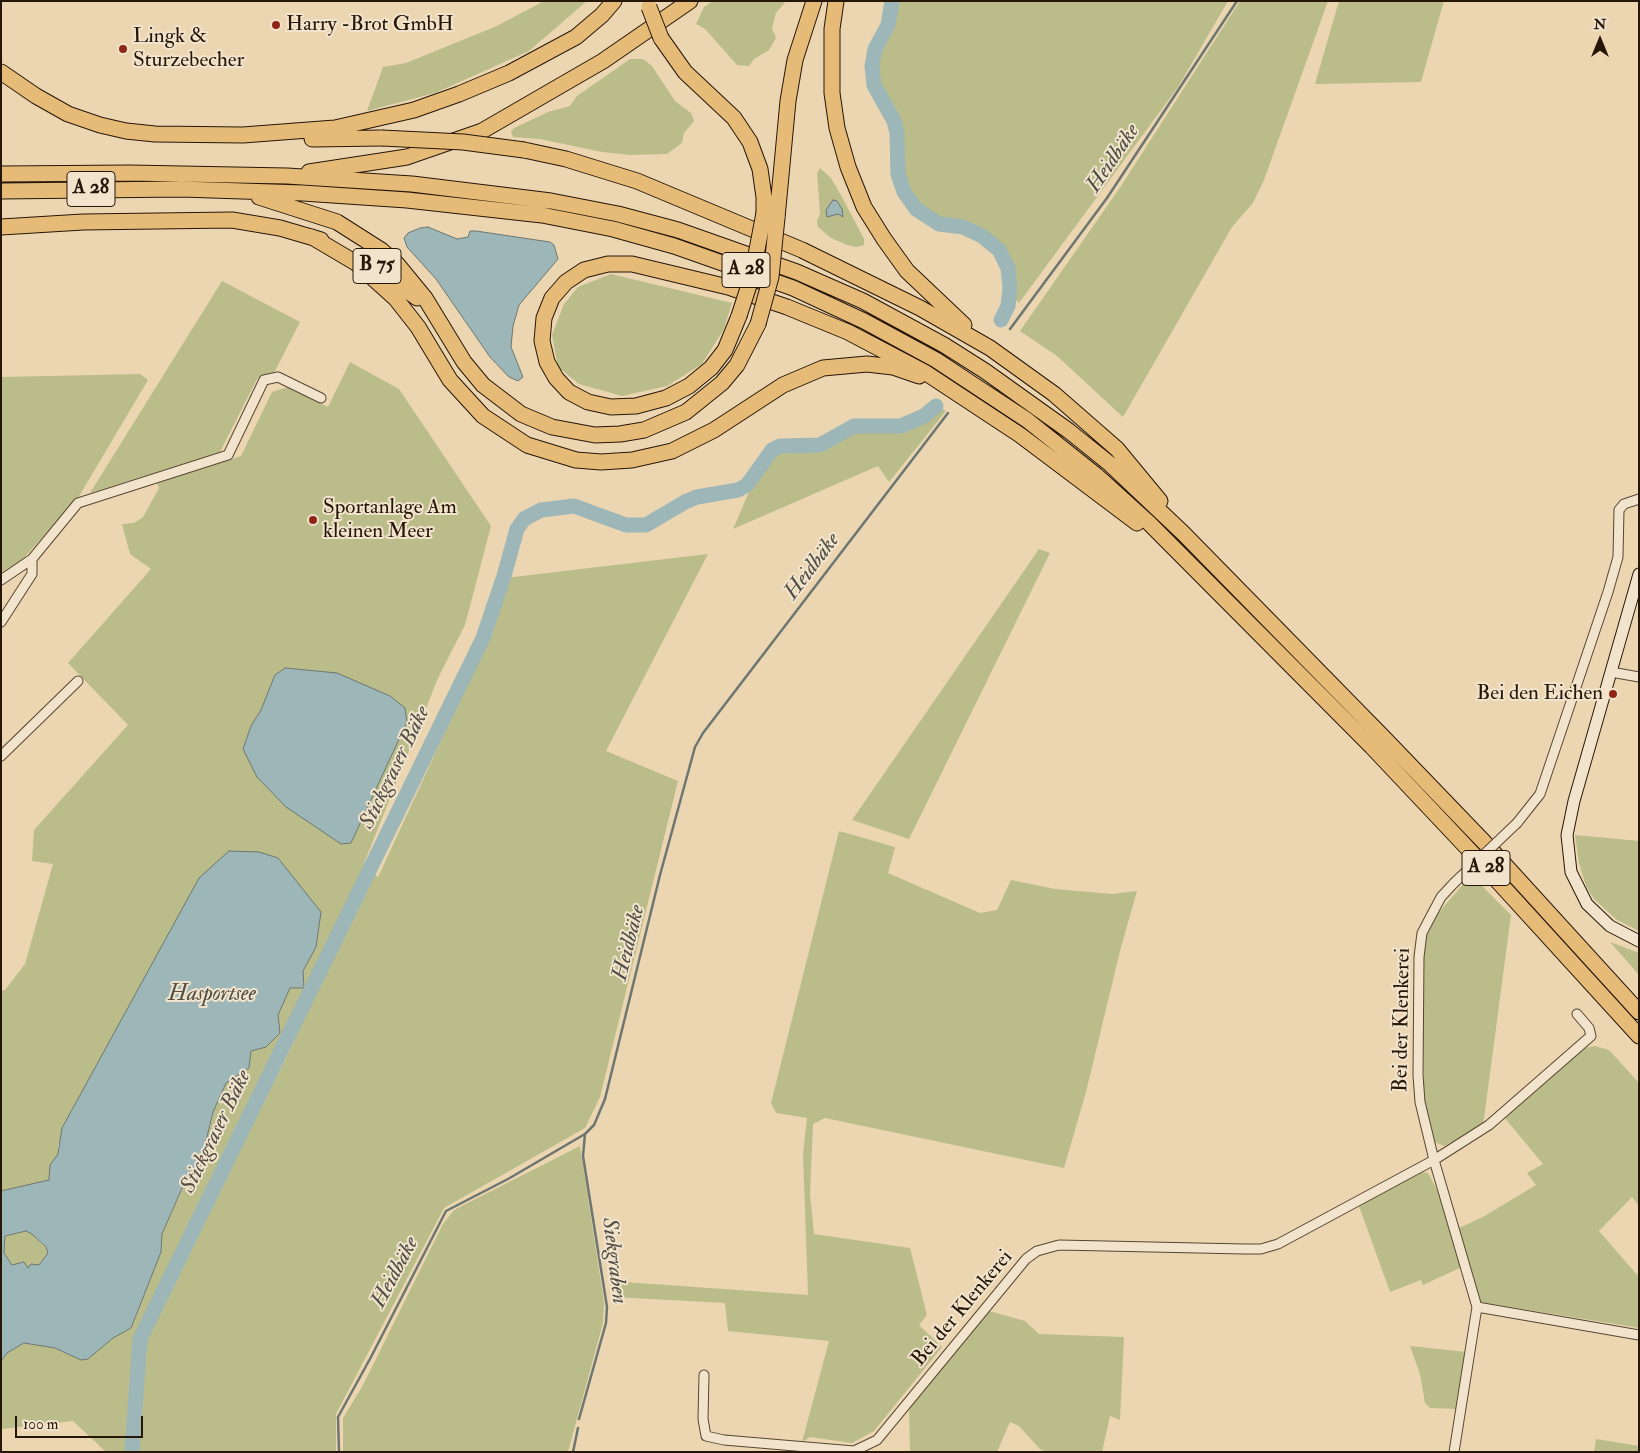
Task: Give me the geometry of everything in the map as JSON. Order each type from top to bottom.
[{"type":"highway","points":[[243,135],[335,128],[394,115],[451,97],[509,73],[557,49],[590,26],[614,1]]},
{"type":"highway","points":[[287,176],[406,157],[482,130],[603,61],[690,1]]},
{"type":"highway","points":[[814,1],[795,60],[770,216],[752,276],[739,316],[725,350],[710,368],[689,386],[674,394],[636,406],[611,407],[588,402],[569,392],[556,378],[547,362],[542,341],[544,318],[552,298],[566,282],[584,270],[608,264],[632,264],[728,287],[787,307],[870,342],[950,387],[1020,435],[1117,509],[1176,549]]},
{"type":"highway","points":[[836,1],[832,29],[832,93],[837,128],[846,159],[864,207],[884,239],[907,270],[990,348]]},
{"type":"highway","points":[[238,190],[325,217],[364,238],[397,264],[434,311],[464,362],[497,398],[535,421],[574,433],[595,435],[644,430],[686,412],[722,383],[737,365],[758,324],[771,277],[770,216],[764,197],[760,169],[750,142],[734,118],[681,67],[661,38],[648,4]]},
{"type":"highway","points":[[1,72],[53,106],[100,125],[155,134],[243,135],[311,139],[382,138],[463,142],[524,150],[604,170],[747,226],[872,283],[990,348],[1054,394],[1117,449],[1144,479],[1183,532]]},
{"type":"highway","name":"A 28","points":[[1,174],[130,173],[287,176],[412,184],[552,201],[618,214],[678,230],[797,272],[854,297],[903,322],[985,371],[1070,431],[1110,464],[1183,532],[1398,752],[1639,1012]]},
{"type":"highway","name":"A 28","points":[[1,191],[238,190],[407,200],[542,215],[613,229],[674,246],[793,288],[900,340],[976,385],[1056,442],[1096,475],[1176,549],[1372,747],[1639,1036]]},
{"type":"highway","points":[[1,227],[83,222],[232,220],[272,226],[312,237],[356,263],[396,299],[418,327],[450,380],[483,416],[504,432],[527,445],[565,457],[615,462],[659,455],[701,438],[783,385],[811,372],[835,366],[867,364],[893,368],[950,387]]},
{"type":"highway","name":"B 75","points":[[312,237],[362,257],[434,311]]},
{"type":"street","points":[[1,580],[32,559],[78,503],[228,455],[264,380],[278,377],[321,398]]},
{"type":"street","name":"Bei der Klenkerei","points":[[1454,1452],[1477,1307],[1434,1160],[1420,1102],[1419,957],[1422,933],[1429,916],[1441,897],[1518,823],[1540,794],[1618,557],[1619,510],[1624,504],[1639,499]]},
{"type":"street","points":[[1,622],[32,574],[32,559]]},
{"type":"street","points":[[1639,574],[1569,818],[1567,851],[1571,872],[1580,892],[1591,909],[1610,926],[1639,941]]},
{"type":"street","points":[[1611,672],[1639,677]]},
{"type":"street","points":[[1,756],[78,681]]},
{"type":"street","name":"Bei der Klenkerei","points":[[704,1375],[703,1418],[706,1436],[724,1440],[854,1451],[877,1440],[1026,1259],[1037,1251],[1059,1244],[1261,1248],[1278,1244],[1434,1160],[1489,1125],[1591,1036],[1589,1028],[1577,1014]]},
{"type":"street","points":[[1477,1307],[1639,1335]]},
{"type":"green space","points":[[544,1],[587,1],[529,51],[435,93],[367,111],[383,67],[406,63],[497,26]]},
{"type":"green space","points":[[713,1],[786,1],[776,13],[772,28],[776,38],[769,50],[754,59],[749,66],[737,65],[705,29],[696,24],[704,7]]},
{"type":"green space","points":[[896,1],[1228,1],[1178,87],[1019,303],[1014,298],[1009,256],[997,239],[981,231],[943,221],[917,200],[906,184],[901,166],[900,131],[875,80],[875,56],[895,13]]},
{"type":"green space","points":[[1240,1],[1328,1],[1264,180],[1253,203],[1232,227],[1123,417],[1057,356],[1020,331],[1121,186]]},
{"type":"green space","points":[[1339,1],[1444,1],[1421,82],[1315,84]]},
{"type":"green space","points":[[630,59],[643,59],[652,66],[675,101],[691,113],[694,121],[684,133],[682,143],[667,154],[630,155],[602,152],[540,139],[513,137],[511,132],[514,128],[548,112],[570,106],[577,96]]},
{"type":"green space","points":[[820,168],[831,178],[842,197],[864,239],[864,245],[856,247],[847,245],[831,238],[818,227],[817,221],[820,213],[817,173]]},
{"type":"green space","points":[[611,274],[732,303],[724,329],[702,364],[667,386],[622,396],[579,384],[558,367],[552,335],[564,304],[578,287]]},
{"type":"green space","points":[[222,281],[300,322],[274,373],[257,379],[220,452],[90,493]]},
{"type":"green space","points":[[350,362],[399,389],[491,526],[465,625],[438,678],[363,866],[378,877],[491,633],[505,578],[708,554],[606,751],[678,781],[600,1097],[585,1128],[444,1208],[336,1414],[336,1452],[136,1452],[143,1342],[296,1038],[198,1204],[134,1338],[128,1452],[106,1452],[73,1421],[1,1429],[1,1361],[7,1353],[24,1343],[55,1348],[81,1360],[88,1359],[113,1338],[131,1328],[161,1252],[162,1234],[210,1128],[213,1112],[226,1083],[249,1068],[251,1051],[266,1047],[280,1033],[278,1015],[290,988],[304,987],[303,971],[316,947],[320,913],[278,858],[58,1145],[59,1154],[50,1165],[49,1181],[1,1191],[1,991],[5,990],[25,964],[53,864],[32,861],[34,830],[128,725],[68,663],[151,569],[130,554],[122,524],[134,523],[143,517],[159,488],[157,483],[241,456],[272,392],[288,387],[328,407]],"holes":[[[285,668],[305,670],[286,807],[257,777],[243,749],[251,726],[261,710],[275,675]]]},
{"type":"green space","points":[[140,374],[148,380],[78,498],[21,561],[1,572],[1,377]]},
{"type":"green space","points":[[940,407],[946,411],[889,482],[878,466],[733,529],[752,485],[776,452],[784,449],[813,449],[829,445],[855,430],[863,429],[891,433],[905,430],[935,413]]},
{"type":"green space","points":[[1039,549],[1050,553],[909,839],[852,820]]},
{"type":"green space","points":[[839,831],[895,847],[888,873],[980,913],[997,910],[1011,880],[1055,889],[1112,894],[1137,891],[1121,947],[1086,1092],[1064,1168],[825,1118],[813,1124],[810,1194],[814,1234],[910,1248],[927,1315],[919,1325],[942,1347],[874,1431],[852,1443],[810,1437],[802,1442],[829,1341],[728,1331],[725,1303],[613,1297],[610,1281],[808,1295],[803,1154],[807,1118],[776,1113],[771,1103]]},
{"type":"green space","points":[[1575,835],[1639,841],[1639,931],[1617,920],[1594,899],[1586,886],[1579,863]]},
{"type":"green space","points":[[1471,875],[1511,915],[1483,1126],[1444,1146],[1435,1142],[1424,1108],[1422,964],[1425,941],[1433,919]]},
{"type":"green space","points":[[1610,942],[1639,953],[1639,975]]},
{"type":"green space","points":[[1595,1046],[1609,1050],[1639,1083],[1639,1206],[1632,1197],[1599,1231],[1639,1277],[1639,1328],[1480,1302],[1457,1229],[1483,1217],[1536,1185],[1527,1173],[1543,1164],[1504,1117],[1584,1048]]},
{"type":"green space","points":[[580,1146],[604,1302],[603,1323],[568,1452],[343,1452],[343,1418],[363,1385],[443,1224],[454,1210]]},
{"type":"green space","points":[[1419,1172],[1428,1173],[1441,1197],[1462,1267],[1423,1285],[1421,1280],[1390,1292],[1359,1206]]},
{"type":"green space","points":[[26,1231],[32,1234],[46,1248],[48,1253],[39,1265],[28,1268],[24,1262],[12,1265],[4,1253],[5,1236]]},
{"type":"green space","points":[[989,1311],[1025,1321],[1039,1334],[1124,1337],[1120,1420],[1110,1416],[1102,1452],[1046,1452],[1040,1449],[1019,1426],[1010,1422],[997,1452],[910,1452],[909,1407]]},
{"type":"green space","points":[[1410,1346],[1466,1352],[1456,1409],[1430,1408],[1425,1403],[1420,1374]]},
{"type":"green space","points":[[1596,1439],[1639,1446],[1639,1452],[1594,1452]]},
{"type":"water","points":[[833,200],[837,201],[842,209],[843,217],[838,214],[827,217],[826,210]]},
{"type":"water","points":[[428,227],[457,239],[468,237],[470,231],[476,231],[550,242],[554,245],[558,259],[519,305],[513,326],[511,347],[523,377],[518,381],[509,377],[490,357],[436,279],[407,247],[404,238],[408,233]]},
{"type":"water","points":[[285,668],[337,673],[390,696],[405,708],[407,722],[351,843],[341,844],[286,807],[257,777],[243,749],[251,726],[261,710],[275,675]]},
{"type":"water","name":"Hasportsee","points":[[229,851],[259,852],[278,858],[321,912],[316,947],[303,971],[304,988],[290,988],[278,1015],[280,1033],[266,1047],[251,1051],[249,1068],[226,1083],[213,1112],[200,1166],[190,1170],[162,1234],[161,1252],[131,1328],[113,1338],[88,1359],[81,1360],[55,1348],[24,1343],[7,1353],[1,1361],[1,1191],[49,1180],[50,1165],[58,1154],[62,1128],[199,878]],"holes":[[[26,1231],[46,1247],[48,1253],[39,1265],[31,1264],[28,1268],[24,1262],[12,1265],[4,1253],[5,1236]]]},
{"type":"waterway","name":"Stickgraser Bäke","points":[[892,1],[888,25],[875,49],[872,66],[874,85],[894,121],[897,133],[898,174],[904,192],[916,209],[939,224],[963,227],[982,236],[999,250],[1008,268],[1010,288],[1008,306],[1001,320]]},
{"type":"waterway","name":"Heidbäke","points":[[1010,329],[1107,198],[1237,1]]},
{"type":"waterway","name":"Stickgraser Bäke","points":[[132,1452],[140,1339],[483,638],[504,576],[517,529],[524,519],[541,510],[574,506],[626,525],[646,525],[697,497],[738,490],[747,485],[772,450],[780,446],[820,445],[854,426],[901,426],[924,416],[936,406]]},
{"type":"waterway","name":"Heidbäke","points":[[339,1452],[338,1417],[446,1211],[508,1179],[585,1134],[594,1125],[605,1099],[660,875],[695,747],[703,733],[948,413]]},
{"type":"waterway","name":"Siekgraben","points":[[579,1419],[606,1323],[607,1307],[583,1156],[585,1134]]},
{"type":"waterway","name":"Siekgraben","points":[[573,1452],[578,1428]]},
{"type":"place","name":"Harry -Brot GmbH","points":[[276,25]]},
{"type":"place","name":"Lingk & Sturzebecher","points":[[123,49]]},
{"type":"place","name":"Sportanlage Am kleinen Meer","points":[[313,520]]},
{"type":"place","name":"Bei den Eichen","points":[[1613,694]]}]
